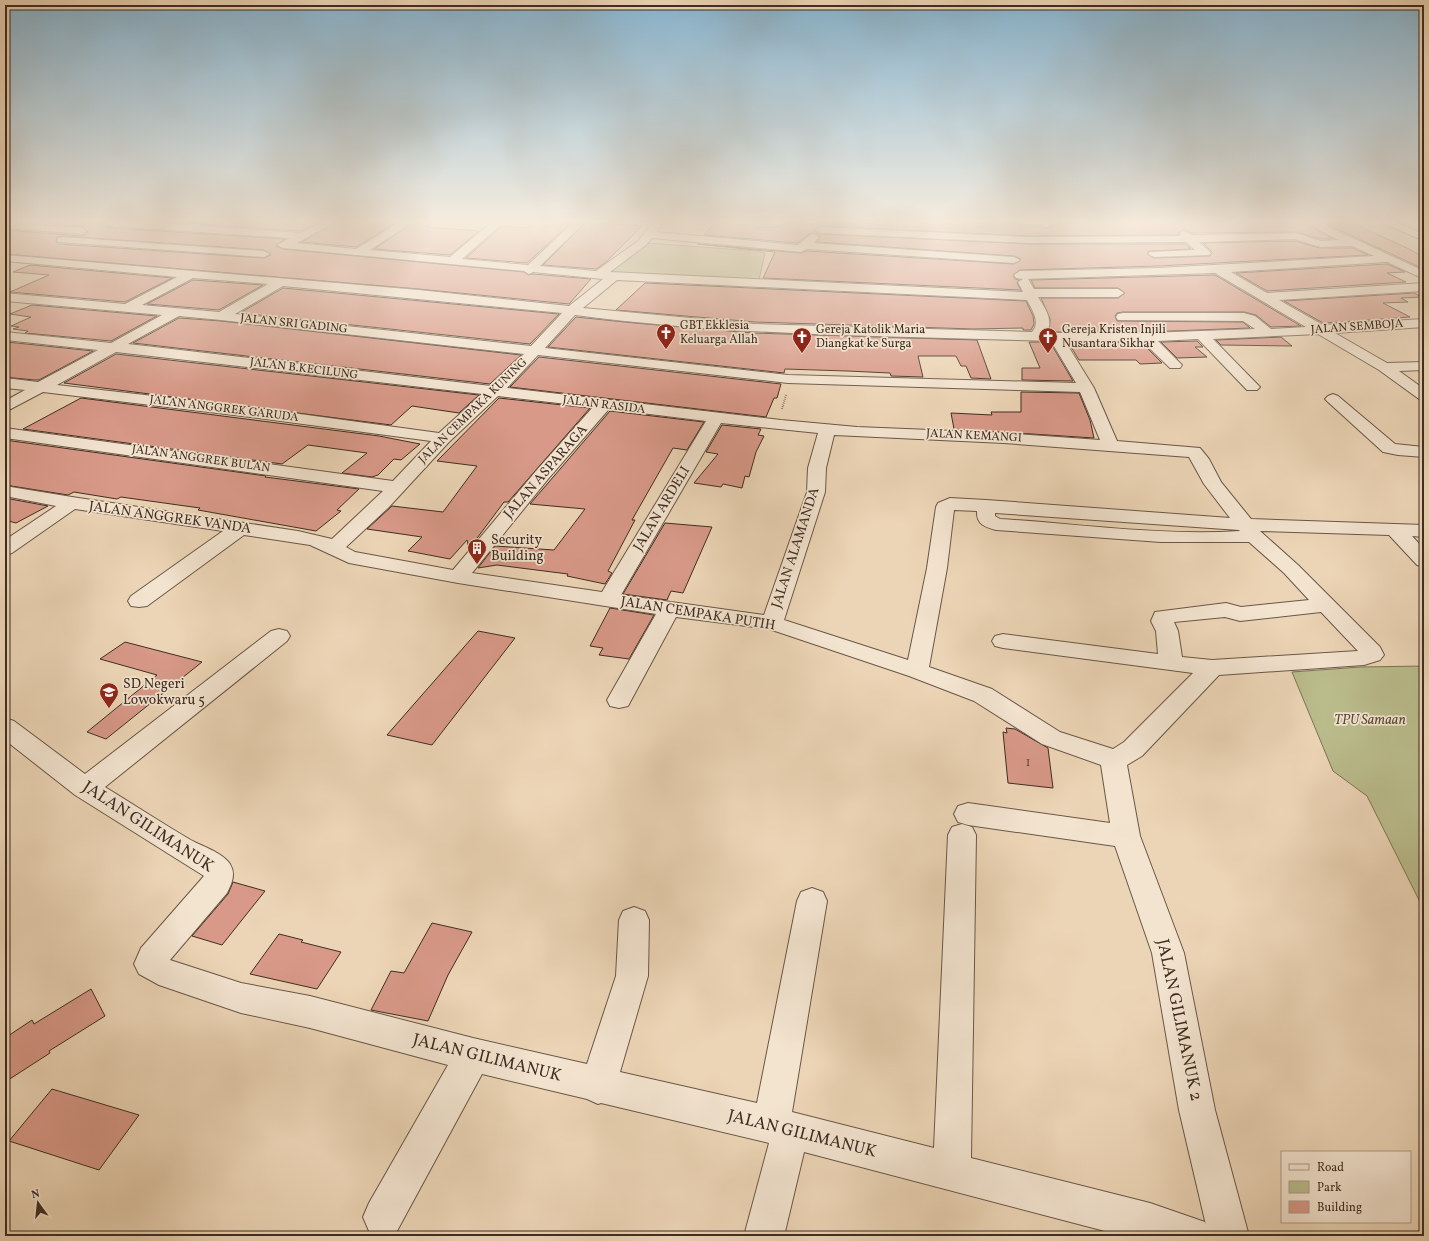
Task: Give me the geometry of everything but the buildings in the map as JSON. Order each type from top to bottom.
[{"type":"street","points":[[129,307],[180,280]]},
{"type":"street","name":"JALAN SEMBOJA","points":[[259,280],[755,328],[1056,337],[1146,337],[1268,334],[1424,323]]},
{"type":"street","name":"JALAN CEMPAKA KUNING","points":[[334,548],[371,515],[443,438],[536,351],[571,311],[602,280]]},
{"type":"street","points":[[698,280],[1029,294],[1118,293]]},
{"type":"street","points":[[1022,280],[1043,319],[1042,329],[1036,336]]},
{"type":"street","points":[[1237,280],[1384,367],[1424,396]]},
{"type":"street","points":[[221,316],[281,282]]},
{"type":"street","points":[[1265,296],[1424,287]]},
{"type":"street","name":"JALAN SRI GADING","points":[[5,296],[221,316],[791,379],[1086,388]]},
{"type":"street","points":[[5,407],[177,312]]},
{"type":"street","points":[[1123,317],[1244,317],[1250,319],[1268,334]]},
{"type":"street","name":"JALAN B.KECILUNG","points":[[5,336],[115,346],[492,392]]},
{"type":"street","points":[[1202,336],[1252,387]]},
{"type":"street","points":[[1056,337],[1086,388],[1111,446]]},
{"type":"street","points":[[1146,337],[1175,365]]},
{"type":"street","points":[[1384,367],[1424,366]]},
{"type":"street","name":"JALAN ANGGREK GARUDA","points":[[5,383],[242,411],[443,438]]},
{"type":"street","name":"JALAN RASIDA","points":[[492,392],[716,418]]},
{"type":"street","points":[[1333,399],[1390,448],[1424,452]]},
{"type":"street","name":"JALAN ASPARAGA","points":[[458,577],[542,474],[604,405]]},
{"type":"street","name":"JALAN KEMANGI","points":[[716,418],[827,429],[1004,438],[1194,452],[1200,459],[1213,484],[1250,530]]},
{"type":"street","name":"JALAN ARDELI","points":[[608,600],[716,418]]},
{"type":"street","name":"JALAN ALAMANDA","points":[[772,623],[816,492],[817,468],[827,429]]},
{"type":"street","name":"JALAN ANGGREK BULAN","points":[[5,433],[396,487]]},
{"type":"street","name":"JALAN ANGGREK VANDA","points":[[5,491],[72,503],[312,540],[334,548]]},
{"type":"street","points":[[5,549],[72,503]]},
{"type":"street","points":[[917,671],[937,568],[945,507],[955,504],[986,506],[986,519],[996,524],[1066,528],[1130,536],[1205,537],[1222,539],[1250,530],[1291,525],[1424,531]]},
{"type":"street","points":[[139,601],[239,528]]},
{"type":"street","points":[[1003,641],[1212,668],[1364,658],[1372,655],[1372,652],[1250,530]]},
{"type":"street","points":[[1395,530],[1424,561]]},
{"type":"street","name":"JALAN CEMPAKA PUTIH","points":[[334,548],[344,555],[360,560],[458,577],[772,623],[917,671],[983,695],[1050,738],[1113,759]]},
{"type":"street","points":[[1172,663],[1167,631],[1162,621],[1163,616],[1226,610],[1240,614],[1325,605]]},
{"type":"street","points":[[619,700],[669,609]]},
{"type":"street","points":[[85,788],[279,636]]},
{"type":"street","points":[[1113,759],[1119,758],[1133,749],[1212,668]]},
{"type":"street","name":"JALAN GILIMANUK","points":[[5,728],[85,788],[212,865],[219,871],[217,884],[152,958],[150,964],[154,968],[170,975],[241,998],[310,1012],[598,1086],[781,1128],[1150,1223],[1191,1236]]},
{"type":"street","name":"JALAN GILIMANUK 2","points":[[1113,759],[1126,836],[1168,953],[1197,1110],[1229,1236]]},
{"type":"street","points":[[952,1173],[965,824],[1126,836]]},
{"type":"street","points":[[764,1236],[781,1128],[812,901]]},
{"type":"street","points":[[598,1086],[632,976],[634,920]]},
{"type":"street","points":[[383,1217],[473,1055]]},
{"type":"path","points":[[777,425],[791,379]]},
{"type":"green space","name":"TPU Samaan","points":[[1424,666],[1424,910],[1367,796],[1333,771],[1292,672],[1360,667]]},
{"type":"place","name":"GBT Ekklesia Keluarga Allah","points":[[666,350]]},
{"type":"place","name":"Gereja Katolik Maria Diangkat ke Surga","points":[[802,354]]},
{"type":"place","name":"Gereja Kristen Injili Nusantara Sikhar","points":[[1048,354]]},
{"type":"place","name":"Security Building","points":[[477,565]]},
{"type":"place","name":"SD Negeri Lowokwaru 5","points":[[109,709]]}]
